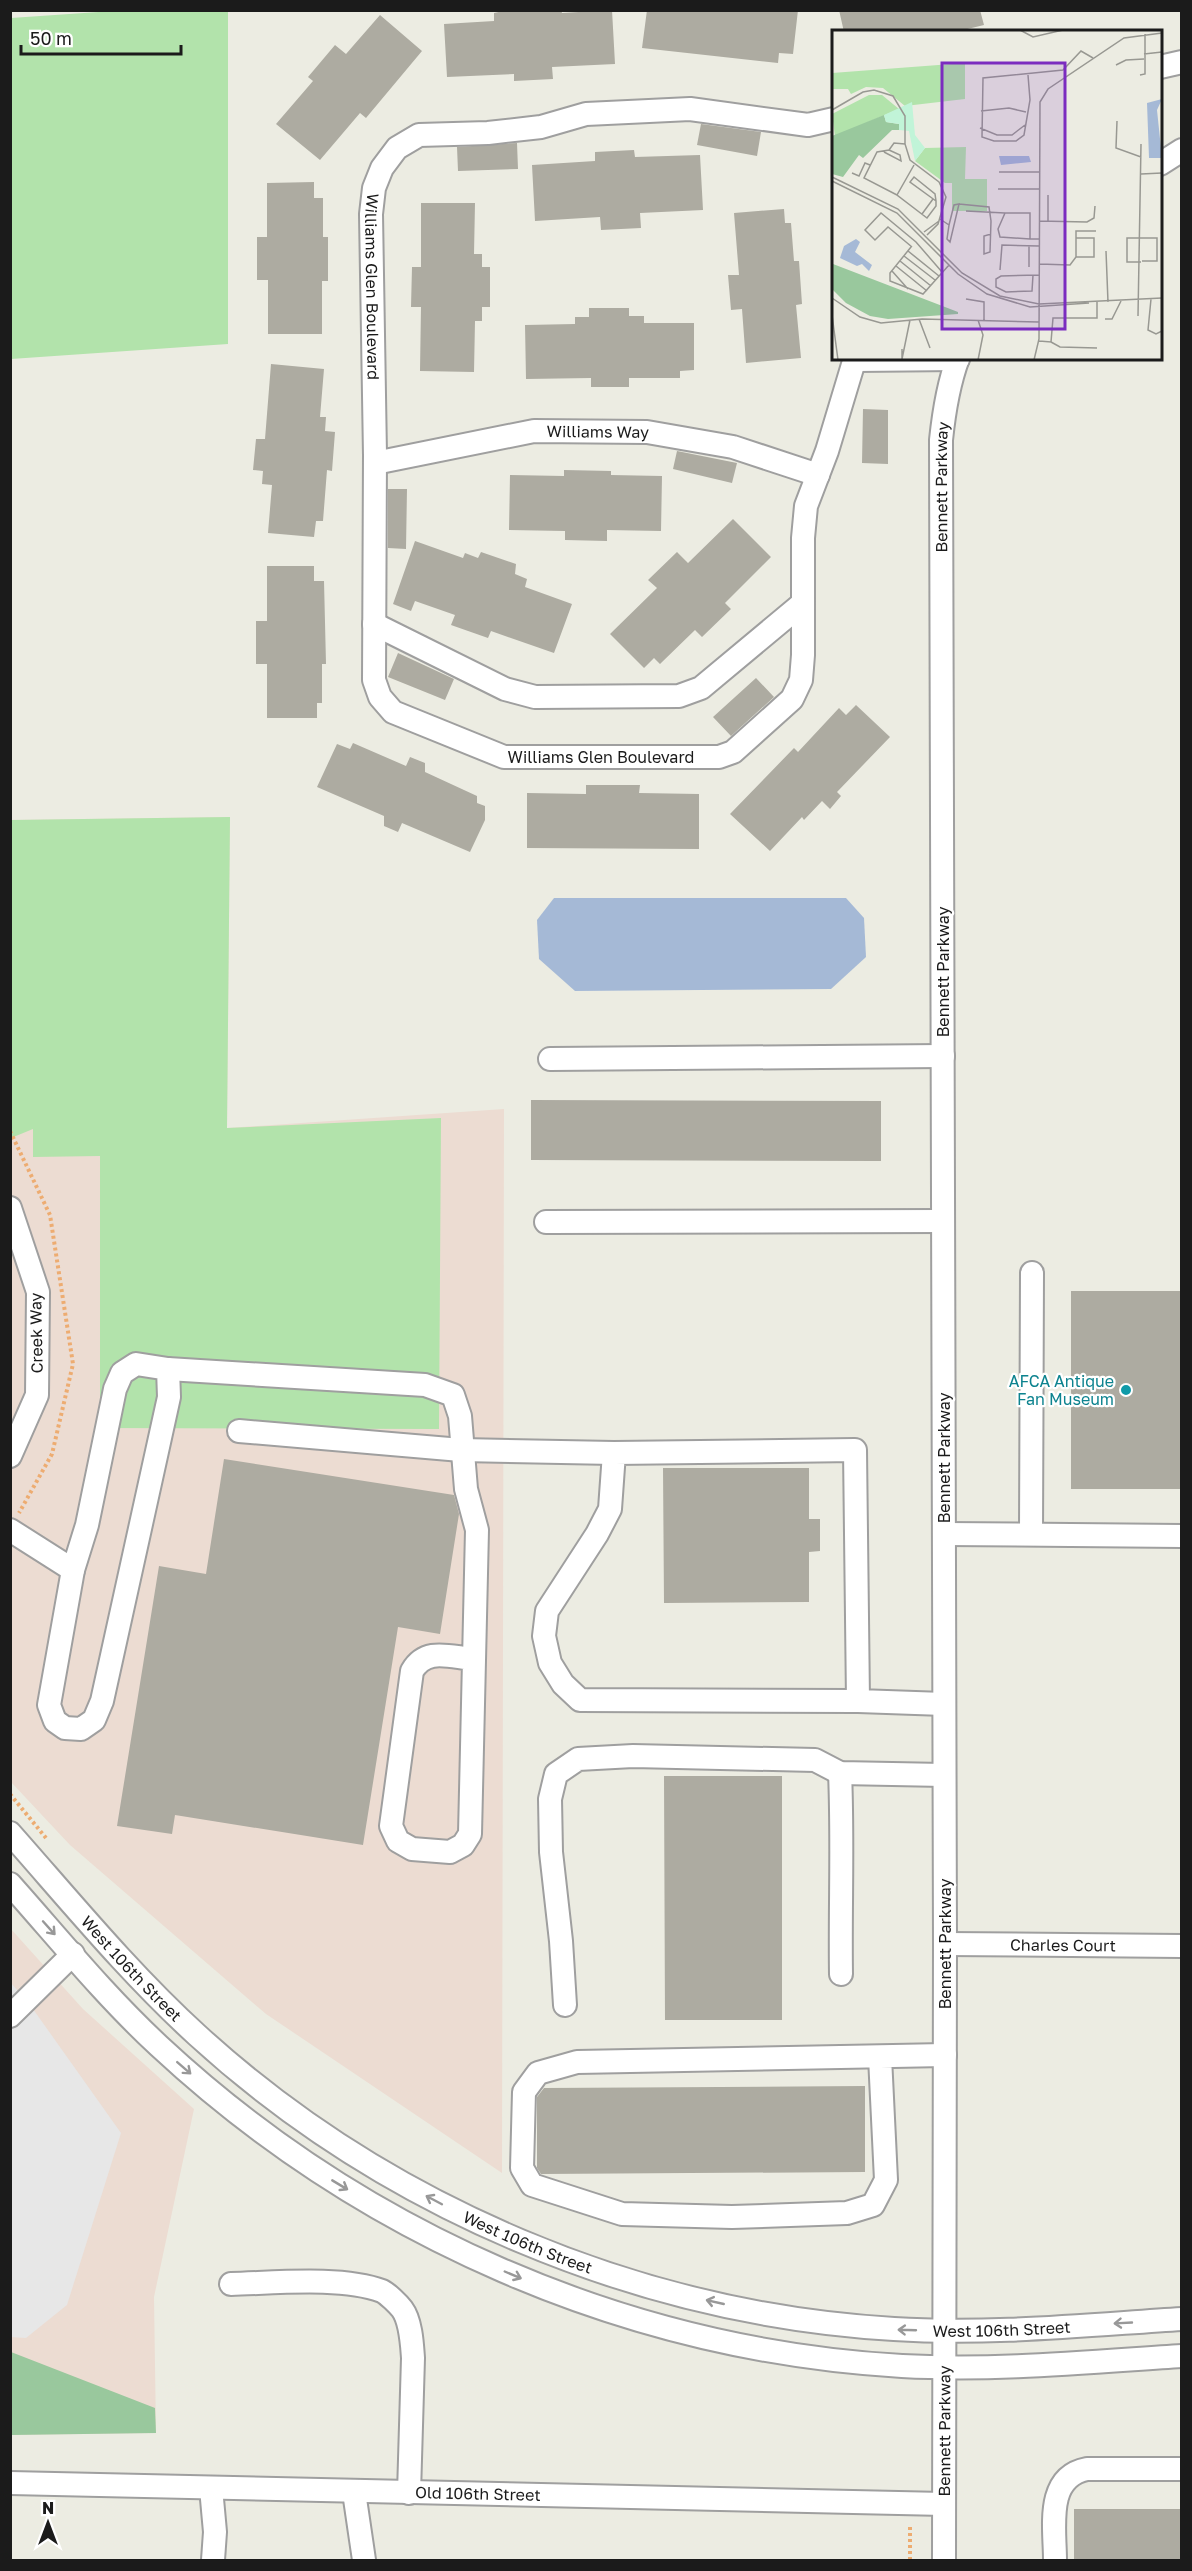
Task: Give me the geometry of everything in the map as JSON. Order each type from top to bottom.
[{"type":"street","points":[[1162,67],[1182,62]]},
{"type":"street","name":"Williams Glen Boulevard","points":[[832,119],[808,125],[690,109],[586,114],[541,127],[488,133],[419,135],[397,148],[382,168],[374,188],[371,214],[375,463],[374,680],[380,698],[393,712],[504,757],[719,757],[733,752],[792,699],[801,680],[803,538],[806,506],[856,360]]},
{"type":"street","points":[[1162,163],[1182,150]]},
{"type":"street","name":"Bennett Parkway","points":[[944,2560],[945,1944],[941,440],[944,408],[958,360]]},
{"type":"street","name":"Williams Way","points":[[375,463],[534,431],[647,432],[733,447],[818,475]]},
{"type":"street","points":[[374,624],[505,689],[534,698],[679,696],[701,688],[803,603]]},
{"type":"street","points":[[550,1059],[943,1056]]},
{"type":"street","name":"Creek Way","points":[[10,1208],[38,1293],[38,1304],[37,1395],[10,1456]]},
{"type":"street","points":[[546,1222],[943,1221]]},
{"type":"street","points":[[1030,1534],[1032,1273]]},
{"type":"street","points":[[168,1369],[169,1397],[102,1701],[94,1720],[81,1729],[65,1728],[55,1721],[49,1705],[73,1570],[87,1525],[115,1389],[122,1373],[136,1364],[168,1369],[426,1385],[453,1395],[460,1416],[466,1489],[477,1530],[470,1834],[463,1845],[450,1852],[412,1849],[398,1841],[391,1826],[412,1671],[418,1661],[426,1655],[474,1659]]},
{"type":"street","points":[[239,1431],[461,1450],[614,1453],[855,1450],[858,1701]]},
{"type":"street","points":[[614,1453],[610,1509],[597,1534],[547,1611],[544,1636],[550,1663],[563,1684],[580,1700],[858,1701],[944,1704]]},
{"type":"street","points":[[10,1530],[73,1570]]},
{"type":"street","points":[[944,1534],[1182,1536]]},
{"type":"street","points":[[565,2005],[561,1941],[551,1852],[550,1799],[556,1774],[578,1759],[633,1756],[815,1760],[840,1773],[944,1775]]},
{"type":"street","points":[[840,1773],[843,1844],[840,1915],[841,1974]]},
{"type":"street","name":"West 106th Street","points":[[10,1833],[136,1975],[200,2037],[250,2080],[312,2125],[415,2190],[519,2240],[621,2278],[677,2294],[793,2318],[892,2329],[944,2331],[1182,2319]]},
{"type":"street","name":"West 106th Street","points":[[10,1884],[131,2020],[159,2047],[243,2118],[285,2150],[434,2240],[518,2277],[619,2314],[704,2337],[809,2357],[904,2366],[944,2367],[1008,2366],[1182,2356]]},
{"type":"street","name":"Charles Court","points":[[945,1944],[1182,1946]]},
{"type":"street","points":[[10,2016],[73,1954]]},
{"type":"street","points":[[880,2056],[886,2180],[873,2205],[847,2213],[732,2217],[622,2214],[531,2185],[522,2168],[524,2092],[538,2073],[577,2062],[880,2056],[945,2055]]},
{"type":"street","points":[[231,2284],[303,2282],[354,2285],[384,2292],[404,2311],[412,2339],[413,2358],[409,2493]]},
{"type":"street","points":[[1055,2560],[1055,2504],[1058,2490],[1069,2476],[1087,2469],[1182,2469]]},
{"type":"street","name":"Old 106th Street","points":[[10,2483],[944,2504]]},
{"type":"street","points":[[211,2488],[213,2560]]},
{"type":"street","points":[[354,2492],[364,2560]]},
{"type":"path","points":[[10,1794],[46,1838]]},
{"type":"path","points":[[910,2524],[910,2560]]},
{"type":"shaded area","points":[[230,817],[227,1128],[504,1109],[502,2173],[266,2014],[70,1845],[11,1782],[11,820]]},
{"type":"shaded area","points":[[10,1928],[83,2009],[194,2109],[154,2297],[156,2433],[11,2435]]},
{"type":"shaded area","points":[[10,1982],[28,2002],[121,2133],[67,2305],[26,2338],[10,2337]]},
{"type":"green space","points":[[113,11],[228,11],[228,344],[11,359],[11,18]]},
{"type":"green space","points":[[230,817],[227,1128],[441,1118],[439,1429],[100,1428],[100,1156],[33,1157],[33,1129],[11,1138],[11,820]]},
{"type":"green space","points":[[11,2352],[155,2408],[156,2433],[11,2435]]},
{"type":"water","points":[[554,898],[846,898],[864,918],[866,957],[831,989],[575,991],[539,959],[537,920]]},
{"type":"building","points":[[508,10],[561,10],[562,13],[612,10],[615,64],[552,67],[553,79],[514,81],[514,74],[447,77],[444,24],[494,21],[494,13]]},
{"type":"building","points":[[647,10],[798,10],[793,54],[779,53],[778,63],[642,48]]},
{"type":"building","points":[[839,10],[980,10],[984,25],[963,30],[844,30]]},
{"type":"building","points":[[380,15],[422,51],[366,118],[360,113],[320,160],[276,124],[313,81],[308,77],[335,45],[346,54]]},
{"type":"building","points":[[701,124],[761,132],[757,156],[697,145]]},
{"type":"building","points":[[517,143],[518,169],[458,171],[457,147]]},
{"type":"building","points":[[634,150],[635,157],[700,155],[703,210],[640,213],[641,228],[601,230],[600,217],[535,221],[532,165],[595,161],[595,152]]},
{"type":"building","points":[[314,182],[314,198],[323,198],[323,237],[328,237],[328,281],[322,281],[322,334],[268,334],[268,280],[257,280],[257,237],[267,237],[267,183]]},
{"type":"building","points":[[421,203],[475,203],[474,254],[482,254],[482,267],[490,267],[490,307],[482,307],[482,321],[475,321],[474,372],[420,371],[421,307],[411,307],[412,267],[421,267]]},
{"type":"building","points":[[784,209],[785,223],[791,223],[794,261],[799,261],[802,304],[796,305],[801,358],[746,363],[742,309],[731,310],[728,275],[739,275],[734,213]]},
{"type":"building","points":[[589,308],[629,308],[629,316],[644,316],[644,323],[694,323],[694,370],[680,371],[680,378],[629,378],[629,387],[591,387],[591,378],[526,379],[525,325],[575,324],[575,317],[589,317]]},
{"type":"building","points":[[271,364],[324,369],[320,417],[326,417],[325,431],[335,432],[332,471],[327,470],[323,521],[316,521],[314,537],[268,533],[272,485],[262,484],[263,471],[253,470],[256,439],[265,439]]},
{"type":"building","points":[[863,409],[888,410],[888,464],[862,463]]},
{"type":"building","points":[[677,451],[737,463],[732,483],[673,469]]},
{"type":"building","points":[[564,470],[611,471],[611,475],[662,476],[661,531],[607,530],[607,541],[565,540],[565,531],[509,530],[510,475],[564,476]]},
{"type":"building","points":[[388,489],[407,489],[406,549],[388,548]]},
{"type":"building","points":[[733,519],[771,557],[725,603],[731,609],[702,637],[695,630],[660,664],[654,658],[644,668],[610,634],[657,588],[648,580],[677,552],[688,563]]},
{"type":"building","points":[[415,541],[463,558],[465,553],[478,558],[481,552],[516,564],[515,574],[527,579],[525,587],[572,604],[554,653],[491,631],[488,638],[451,625],[455,615],[415,601],[411,611],[393,604]]},
{"type":"building","points":[[267,566],[314,566],[314,581],[324,581],[326,664],[322,664],[322,703],[317,703],[317,718],[267,718],[267,664],[256,664],[256,621],[267,621]]},
{"type":"building","points":[[398,653],[454,679],[445,700],[388,677]]},
{"type":"building","points":[[756,678],[774,697],[731,736],[713,717]]},
{"type":"building","points":[[856,705],[890,737],[837,792],[841,796],[830,809],[822,801],[804,820],[802,817],[770,851],[730,814],[794,748],[798,752],[839,708],[846,715]]},
{"type":"building","points":[[353,743],[406,766],[410,757],[425,763],[425,772],[477,796],[477,803],[485,806],[485,820],[470,852],[402,823],[398,832],[384,826],[384,816],[317,787],[337,744],[350,749]]},
{"type":"building","points":[[586,785],[640,785],[639,793],[699,794],[699,849],[527,848],[527,793],[586,794]]},
{"type":"building","points":[[531,1100],[881,1101],[881,1161],[531,1160]]},
{"type":"building","name":"AFCA Antique Fan Museum","points":[[1071,1291],[1182,1291],[1182,1489],[1071,1489]]},
{"type":"building","points":[[224,1459],[454,1495],[459,1514],[440,1634],[398,1627],[363,1845],[175,1815],[172,1834],[117,1826],[159,1566],[206,1574]]},
{"type":"building","points":[[663,1468],[809,1468],[809,1519],[820,1519],[820,1551],[809,1552],[809,1602],[664,1603]]},
{"type":"building","points":[[664,1776],[782,1776],[782,2020],[665,2020]]},
{"type":"building","points":[[865,2086],[865,2172],[541,2174],[537,2168],[537,2097],[544,2088]]},
{"type":"building","points":[[1074,2509],[1182,2509],[1182,2560],[1074,2560]]},
{"type":"place","name":"AFCA Antique Fan Museum","points":[[1126,1390]]}]
